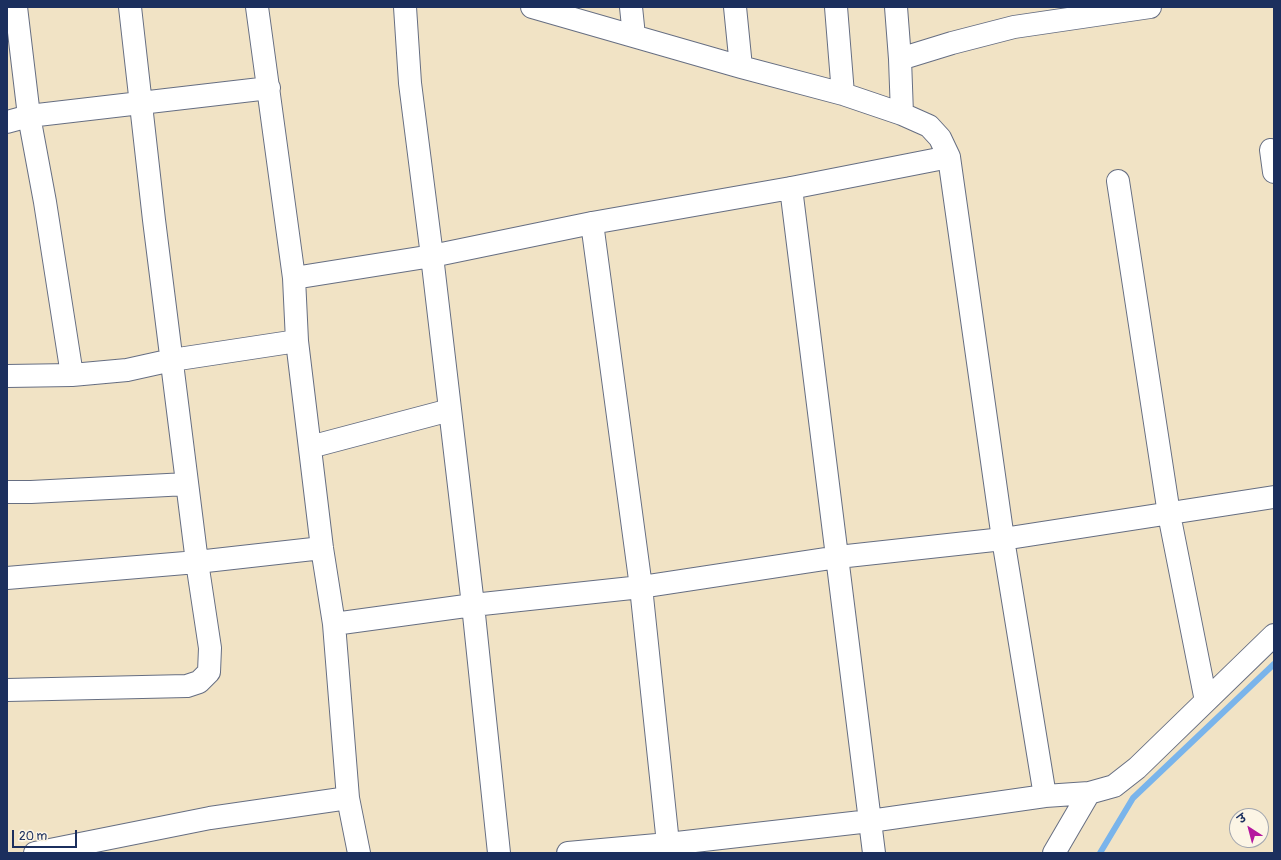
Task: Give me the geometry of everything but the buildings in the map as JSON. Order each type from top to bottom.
[{"type":"street","points":[[16,7],[29,116],[45,202],[72,375]]},
{"type":"street","points":[[7,690],[187,686],[199,682],[209,672],[210,648],[197,562],[154,220],[130,7]]},
{"type":"street","points":[[257,7],[294,278],[297,341],[322,548],[334,624],[348,798],[359,853]]},
{"type":"street","points":[[405,7],[410,83],[473,605],[500,853]]},
{"type":"street","points":[[532,7],[741,67],[843,94],[902,114],[930,126],[940,138],[949,157],[1003,539],[1045,796]]},
{"type":"street","points":[[631,7],[634,36]]},
{"type":"street","points":[[735,7],[741,67]]},
{"type":"street","points":[[836,7],[843,94]]},
{"type":"street","points":[[896,7],[902,114]]},
{"type":"street","points":[[900,59],[952,43],[1014,27],[1150,7]]},
{"type":"street","points":[[7,122],[29,116],[269,88]]},
{"type":"street","points":[[1271,150],[1274,172]]},
{"type":"street","points":[[294,278],[432,256],[592,223],[791,188],[949,157]]},
{"type":"street","points":[[1118,181],[1169,514],[1206,701]]},
{"type":"street","points":[[791,188],[874,853]]},
{"type":"street","points":[[592,223],[640,587],[668,848]]},
{"type":"street","points":[[7,376],[72,375],[127,370],[172,360],[297,341]]},
{"type":"street","points":[[310,447],[450,410]]},
{"type":"street","points":[[7,492],[187,484]]},
{"type":"street","points":[[334,624],[473,605],[640,587],[838,556],[1003,539],[1274,497]]},
{"type":"street","points":[[7,578],[197,562],[322,548]]},
{"type":"street","points":[[568,853],[668,848],[1045,796],[1089,793],[1114,786],[1137,768],[1274,635]]},
{"type":"street","points":[[1054,853],[1089,793]]},
{"type":"street","points":[[35,853],[210,818],[348,798]]},
{"type":"waterway","points":[[1100,853],[1133,798],[1274,664]]}]
